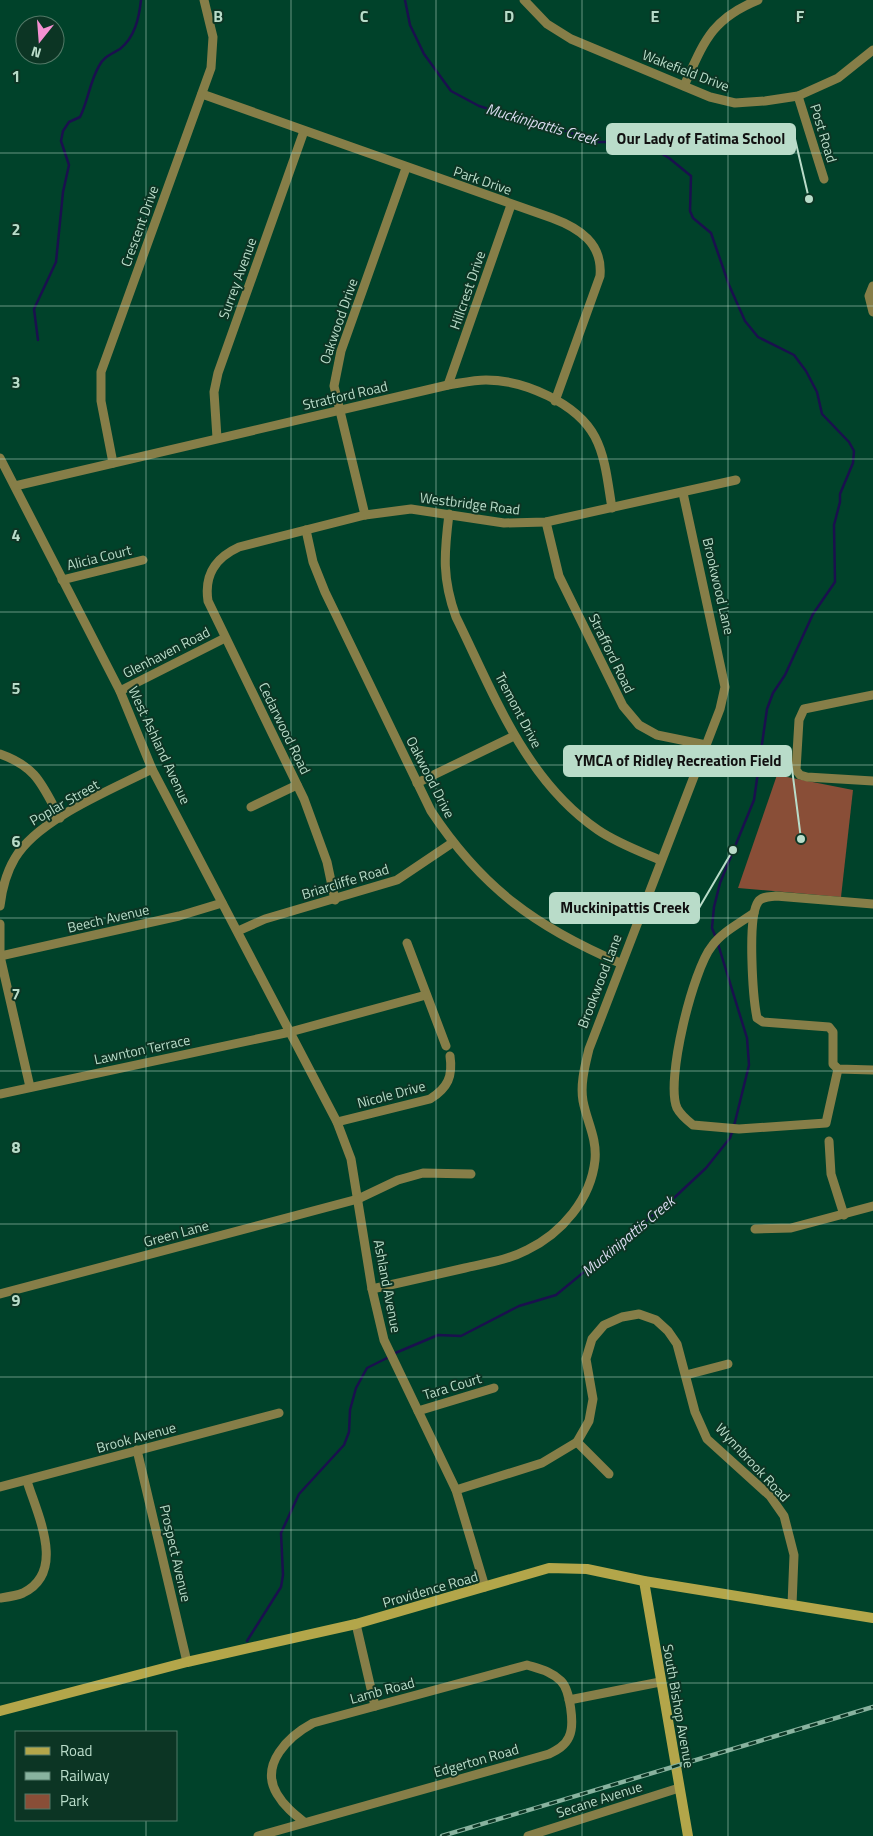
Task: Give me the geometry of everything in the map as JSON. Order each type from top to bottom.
[{"type":"street","name":"Crescent Drive","points":[[113,463],[101,401],[101,372],[211,68],[214,47],[204,0]]},
{"type":"street","name":"Wakefield Drive","points":[[524,0],[547,24],[570,39],[710,97],[735,102],[765,101],[798,96],[838,78],[873,50]]},
{"type":"street","points":[[684,86],[700,50],[714,29],[735,10],[758,0]]},
{"type":"street","name":"Park Drive","points":[[202,94],[406,168],[552,218],[576,228],[588,238],[599,255],[600,270],[594,295],[555,401]]},
{"type":"street","name":"Post Road","points":[[798,96],[824,179]]},
{"type":"street","name":"Surrey Avenue","points":[[217,438],[214,392],[218,373],[304,130]]},
{"type":"street","name":"Oakwood Drive","points":[[365,515],[338,411],[334,386],[337,365],[406,168]]},
{"type":"street","name":"Hillcrest Drive","points":[[448,385],[511,205]]},
{"type":"street","points":[[873,286],[869,296],[873,312]]},
{"type":"street","name":"Stratford Road","points":[[15,486],[448,385],[487,380],[524,387],[555,401],[583,421],[596,438],[601,451],[612,508]]},
{"type":"street","name":"West Ashland Avenue","points":[[0,458],[120,691],[152,769],[290,1032],[308,1070]]},
{"type":"street","name":"Westbridge Road","points":[[210,572],[221,558],[239,547],[365,515],[411,509],[504,523],[546,522],[736,480]]},
{"type":"street","name":"Brookwood Lane","points":[[372,1289],[499,1260],[528,1250],[554,1232],[578,1209],[589,1187],[595,1160],[595,1137],[583,1101],[583,1077],[588,1048],[724,698],[725,677],[683,493]]},
{"type":"street","name":"Tremont Drive","points":[[449,514],[444,555],[449,598],[456,617],[514,736],[538,773],[582,818],[613,839],[660,860]]},
{"type":"street","name":"Strafford Road","points":[[546,522],[559,576],[624,706],[639,724],[657,735],[706,745]]},
{"type":"street","name":"Oakwood Drive","points":[[306,530],[313,562],[325,592],[431,811],[452,843],[485,880],[523,911],[559,934],[620,963]]},
{"type":"street","name":"Alicia Court","points":[[62,580],[143,560]]},
{"type":"street","name":"Cedarwood Road","points":[[210,572],[206,584],[208,601],[297,785],[327,862],[335,900]]},
{"type":"street","name":"Glenhaven Road","points":[[120,691],[225,638]]},
{"type":"street","points":[[873,695],[804,709],[798,720],[796,770],[800,776],[873,781]]},
{"type":"street","points":[[417,783],[514,736]]},
{"type":"street","points":[[0,754],[18,760],[37,776],[60,818]]},
{"type":"street","name":"Poplar Street","points":[[0,906],[2,891],[14,858],[30,838],[60,818],[152,769]]},
{"type":"street","points":[[251,807],[297,785]]},
{"type":"street","name":"Briarcliffe Road","points":[[238,932],[265,919],[335,900],[397,880],[452,843]]},
{"type":"street","points":[[838,1070],[833,1064],[833,1032],[829,1027],[763,1022],[758,1018],[752,971],[754,913],[758,901],[776,896],[873,904]]},
{"type":"street","name":"Beech Avenue","points":[[0,956],[170,918],[222,903]]},
{"type":"street","points":[[754,913],[720,937],[712,945],[694,980],[688,1002],[675,1082],[677,1108],[693,1125],[739,1129],[826,1123],[838,1070]]},
{"type":"street","points":[[0,924],[0,956],[30,1087]]},
{"type":"street","points":[[407,943],[446,1046]]},
{"type":"street","name":"Lawnton Terrace","points":[[0,1094],[290,1032],[426,995]]},
{"type":"street","name":"Nicole Drive","points":[[337,1122],[430,1099],[440,1093],[450,1080],[452,1070],[450,1056]]},
{"type":"street","name":"Ashland Avenue","points":[[308,1070],[337,1122],[351,1159],[372,1289],[384,1340],[456,1490],[486,1588]]},
{"type":"street","points":[[838,1070],[873,1070]]},
{"type":"street","points":[[828,1141],[831,1174],[844,1215]]},
{"type":"street","name":"Green Lane","points":[[0,1294],[358,1199],[398,1180],[423,1173],[471,1174]]},
{"type":"street","points":[[755,1229],[791,1228],[873,1206]]},
{"type":"street","name":"Wynnbrook Road","points":[[456,1490],[542,1463],[577,1442],[589,1421],[593,1399],[586,1359],[592,1339],[604,1324],[622,1316],[639,1314],[656,1320],[668,1331],[677,1344],[694,1412],[707,1438],[770,1496],[784,1516],[794,1555],[792,1606]]},
{"type":"street","points":[[686,1375],[728,1364]]},
{"type":"street","name":"Tara Court","points":[[418,1411],[494,1388]]},
{"type":"street","name":"Brook Avenue","points":[[0,1488],[279,1413]]},
{"type":"street","points":[[577,1442],[609,1474]]},
{"type":"street","name":"Prospect Avenue","points":[[137,1450],[188,1662]]},
{"type":"street","points":[[0,1598],[23,1593],[40,1580],[46,1564],[47,1546],[27,1481]]},
{"type":"street","name":"Providence Road","points":[[0,1711],[188,1662],[356,1624],[486,1588],[548,1568],[586,1569],[644,1581],[873,1618]]},
{"type":"street","name":"South Bishop Avenue","points":[[644,1581],[678,1788],[688,1836]]},
{"type":"street","points":[[356,1624],[375,1706]]},
{"type":"street","name":"Lamb Road","points":[[304,1822],[289,1810],[276,1793],[272,1778],[275,1760],[283,1744],[296,1732],[313,1723],[527,1665],[548,1671],[563,1683],[569,1700]]},
{"type":"street","points":[[569,1700],[660,1682]]},
{"type":"street","name":"Edgerton Road","points":[[258,1836],[549,1754],[560,1748],[569,1737],[572,1724],[569,1700]]},
{"type":"street","name":"Secane Avenue","points":[[528,1836],[678,1788]]},
{"type":"green space","points":[[777,775],[853,790],[841,897],[738,888]]},
{"type":"waterway","points":[[38,340],[34,309],[56,262],[63,192],[69,165],[61,141],[63,131],[69,122],[80,117],[93,78],[103,60],[120,49],[133,33],[141,0]]},
{"type":"waterway","name":"Muckinipattis Creek","points":[[405,0],[410,25],[424,54],[451,91],[479,106],[518,118],[542,122],[595,142],[625,142],[652,148],[669,158],[691,176],[690,211],[693,218],[711,233],[729,285],[745,321],[758,337],[794,355],[806,371],[817,392],[822,414],[849,442],[854,451],[853,463],[840,494],[840,502],[834,525],[835,582],[813,614],[785,675],[773,693],[767,709],[754,800],[720,883],[714,907],[712,928],[716,938]]},
{"type":"waterway","name":"Muckinipattis Creek","points":[[718,944],[747,1038],[749,1065],[734,1126]]},
{"type":"waterway","name":"Muckinipattis Creek","points":[[393,1354],[438,1335],[461,1336],[519,1306],[556,1295],[675,1197],[706,1168],[730,1138],[732,1132]]},
{"type":"waterway","name":"Muckinipattis Creek","points":[[247,1641],[281,1587],[283,1575],[281,1533],[299,1494],[344,1445],[349,1432],[350,1410],[356,1388],[367,1368],[389,1357]]},
{"type":"railway","points":[[442,1836],[873,1707]]},
{"type":"place","name":"Our Lady of Fatima School","points":[[809,199]]},
{"type":"place","name":"YMCA of Ridley Recreation Field","points":[[801,839]]},
{"type":"place","name":"Muckinipattis Creek","points":[[733,850]]}]
